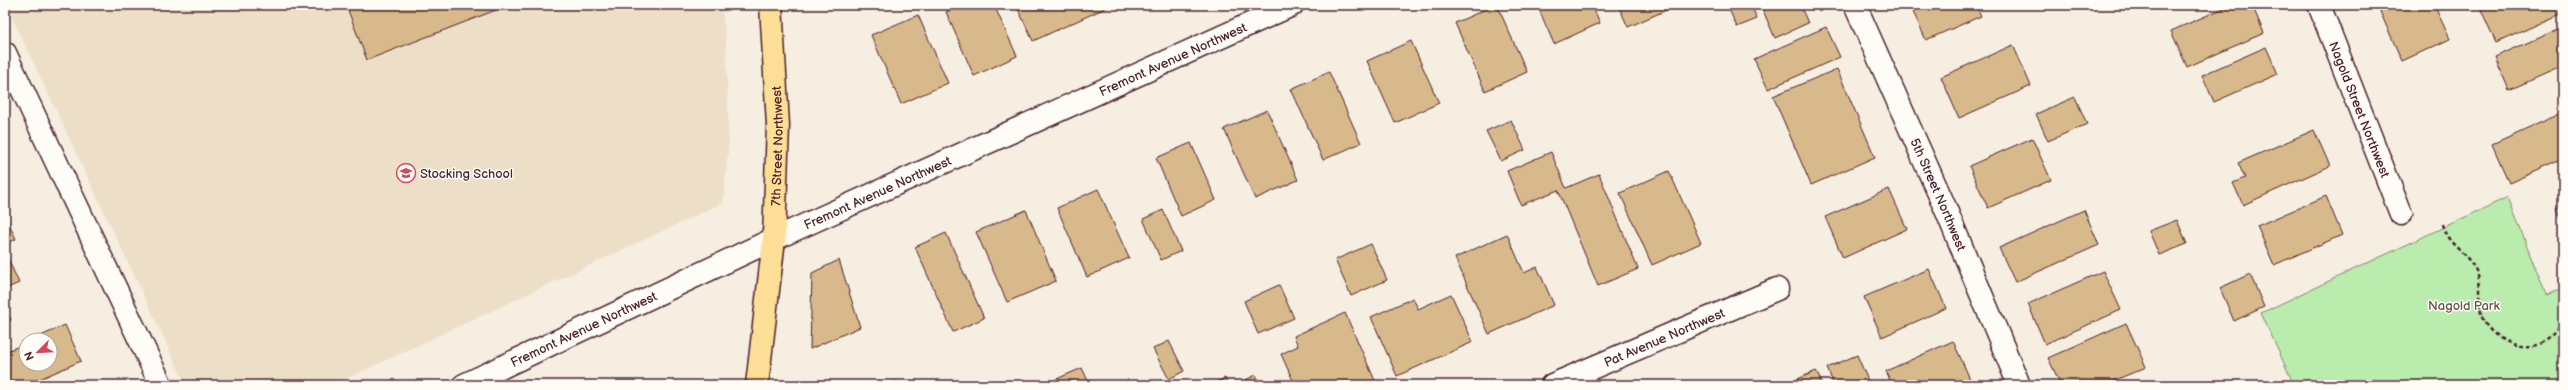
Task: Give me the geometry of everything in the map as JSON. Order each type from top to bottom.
[{"type":"main road","name":"7th Street Northwest","points":[[757,385],[774,239],[778,125],[771,5]]},
{"type":"street","name":"Fremont Avenue Northwest","points":[[464,385],[774,239],[1292,5]]},
{"type":"street","name":"5th Street Northwest","points":[[1854,5],[1944,205],[2019,385]]},
{"type":"street","name":"Nagold Street Northwest","points":[[2319,5],[2401,214]]},
{"type":"street","points":[[5,53],[161,385]]},
{"type":"street","name":"Pat Avenue Northwest","points":[[1552,385],[1777,289]]},
{"type":"path","points":[[2442,224],[2444,235],[2468,257],[2477,273],[2481,290],[2482,313],[2487,328],[2502,339],[2524,347],[2539,344],[2563,324]]},
{"type":"shaded area","name":"Stocking School","points":[[6,5],[721,5],[726,41],[729,142],[723,203],[333,385],[186,385]]},
{"type":"green space","name":"Nagold Park","points":[[2508,197],[2546,295],[2563,287],[2563,385],[2294,385],[2261,313]]},
{"type":"building","points":[[346,5],[509,5],[367,60]]},
{"type":"building","points":[[853,5],[865,5],[855,9]]},
{"type":"building","points":[[961,5],[994,5],[1017,56],[974,76],[946,12]]},
{"type":"building","points":[[1016,5],[1112,5],[1033,41]]},
{"type":"building","points":[[1497,5],[1527,72],[1485,91],[1455,23]]},
{"type":"building","points":[[1537,5],[1592,5],[1600,23],[1554,44]]},
{"type":"building","points":[[1618,5],[1670,5],[1671,8],[1628,27]]},
{"type":"building","points":[[1727,5],[1751,5],[1757,19],[1737,27]]},
{"type":"building","points":[[1800,5],[1808,23],[1775,38],[1761,6]]},
{"type":"building","points":[[1910,5],[1976,5],[1981,16],[1926,40]]},
{"type":"building","points":[[2231,5],[2252,5],[2264,33],[2187,67],[2171,31]]},
{"type":"building","points":[[2382,5],[2439,5],[2435,7],[2450,39],[2402,61],[2378,7]]},
{"type":"building","points":[[2479,5],[2563,5],[2563,13],[2496,43]]},
{"type":"building","points":[[918,15],[948,83],[901,104],[871,35]]},
{"type":"building","points":[[1826,27],[1840,57],[1768,89],[1754,59]]},
{"type":"building","points":[[2563,27],[2563,66],[2509,90],[2495,57]]},
{"type":"building","points":[[1411,41],[1439,103],[1395,123],[1367,61]]},
{"type":"building","points":[[2013,45],[2031,86],[1959,118],[1941,77]]},
{"type":"building","points":[[2266,47],[2278,74],[2214,102],[2202,75]]},
{"type":"building","points":[[1837,69],[1875,157],[1811,185],[1773,96]]},
{"type":"building","points":[[1329,72],[1361,143],[1323,160],[1291,89]]},
{"type":"building","points":[[2075,97],[2087,124],[2048,141],[2036,114]]},
{"type":"building","points":[[1267,110],[1298,180],[1255,199],[1224,129]]},
{"type":"building","points":[[2563,112],[2563,159],[2509,183],[2492,144]]},
{"type":"building","points":[[1511,120],[1525,150],[1501,161],[1486,131]]},
{"type":"building","points":[[2314,130],[2330,166],[2243,205],[2233,183],[2245,178],[2238,163]]},
{"type":"building","points":[[2032,138],[2051,180],[1988,208],[1969,166]]},
{"type":"building","points":[[1191,143],[1216,200],[1181,216],[1156,158]]},
{"type":"building","points":[[1551,152],[1566,188],[1599,174],[1638,269],[1598,286],[1558,190],[1521,205],[1507,171]]},
{"type":"building","points":[[1669,171],[1701,243],[1652,265],[1620,193]]},
{"type":"building","points":[[5,181],[10,192],[5,194]]},
{"type":"building","points":[[1098,189],[1129,258],[1087,277],[1057,208]]},
{"type":"building","points":[[1889,189],[1907,229],[1843,258],[1825,217]]},
{"type":"building","points":[[2326,196],[2342,235],[2274,265],[2257,226]]},
{"type":"building","points":[[2563,205],[2563,222],[2557,208]]},
{"type":"building","points":[[1026,210],[1056,281],[1007,302],[976,232]]},
{"type":"building","points":[[1163,210],[1181,251],[1161,260],[1143,219]]},
{"type":"building","points":[[2084,210],[2099,245],[2015,282],[1999,248]]},
{"type":"building","points":[[5,215],[16,239],[5,244]]},
{"type":"building","points":[[2177,220],[2187,244],[2159,255],[2149,231]]},
{"type":"building","points":[[946,233],[984,318],[953,332],[915,247]]},
{"type":"building","points":[[1507,234],[1524,273],[1537,267],[1554,305],[1489,334],[1455,258]]},
{"type":"building","points":[[1371,244],[1387,280],[1351,296],[1335,260]]},
{"type":"building","points":[[839,260],[860,327],[810,349],[812,273]]},
{"type":"building","points":[[9,261],[19,283],[5,289],[5,262]]},
{"type":"building","points":[[1929,269],[1946,308],[1882,337],[1864,297]]},
{"type":"building","points":[[2103,271],[2121,310],[2045,344],[2028,304]]},
{"type":"building","points":[[2250,274],[2264,307],[2234,321],[2220,288]]},
{"type":"building","points":[[1279,285],[1294,318],[1258,334],[1244,301]]},
{"type":"building","points":[[1451,294],[1473,342],[1397,376],[1371,317],[1413,298],[1418,309]]},
{"type":"building","points":[[5,306],[11,320],[5,323]]},
{"type":"building","points":[[1345,313],[1377,385],[1295,385],[1281,354],[1298,346],[1294,336]]},
{"type":"building","points":[[2126,323],[2146,367],[2104,385],[2061,385],[2048,358]]},
{"type":"building","points":[[65,325],[81,361],[58,371],[58,332],[50,332]]},
{"type":"building","points":[[1169,341],[1184,371],[1169,379],[1153,349]]},
{"type":"building","points":[[1953,341],[1970,379],[1956,385],[1892,385],[1886,371]]},
{"type":"building","points":[[18,346],[18,372],[56,372],[26,385],[5,385],[5,352]]},
{"type":"building","points":[[1857,355],[1870,385],[1834,385],[1827,368]]},
{"type":"building","points":[[1082,368],[1090,385],[1054,385],[1052,381]]},
{"type":"building","points":[[1816,371],[1823,385],[1784,385]]},
{"type":"building","points":[[1256,375],[1261,385],[1235,385]]},
{"type":"building","points":[[1225,378],[1228,385],[1209,385]]},
{"type":"building","points":[[897,381],[899,385],[889,385]]},
{"type":"place","name":"Stocking School","points":[[406,173]]}]
